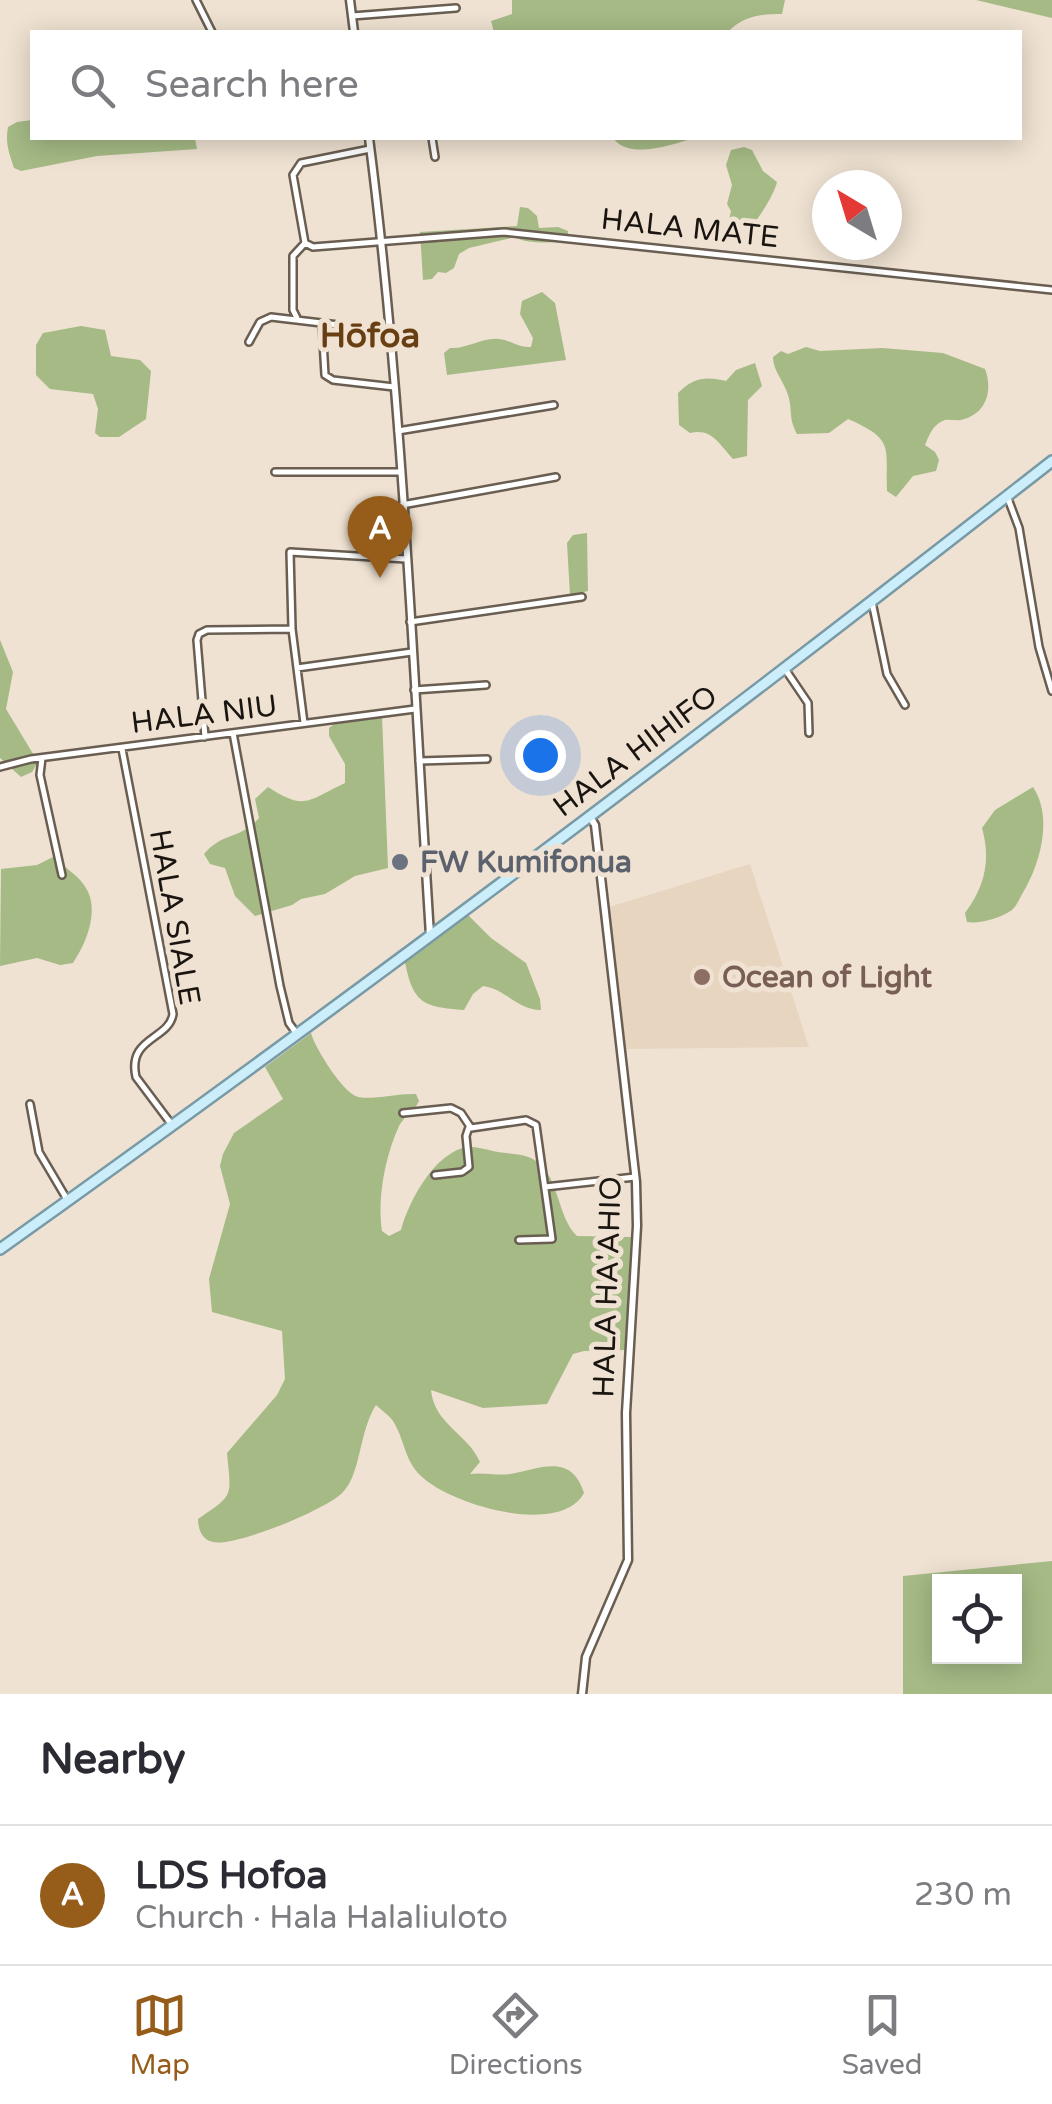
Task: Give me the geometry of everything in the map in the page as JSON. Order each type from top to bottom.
[{"type":"main road","name":"HALA HIHIFO","points":[[0,1249],[590,817],[1052,461]]},
{"type":"street","points":[[196,0],[211,30]]},
{"type":"street","points":[[350,0],[354,30]]},
{"type":"street","points":[[352,16],[456,8]]},
{"type":"street","points":[[369,140],[398,431],[430,935]]},
{"type":"street","points":[[432,140],[435,157]]},
{"type":"street","points":[[297,318],[293,310],[293,256],[306,243],[295,168],[301,163],[370,149]]},
{"type":"street","name":"HALA MATE","points":[[306,243],[314,247],[504,232],[1052,290]]},
{"type":"street","points":[[249,342],[260,322],[271,318],[389,331]]},
{"type":"street","points":[[322,324],[325,375],[333,380],[394,387]]},
{"type":"street","points":[[398,431],[554,405]]},
{"type":"street","points":[[275,472],[400,472]]},
{"type":"street","points":[[402,505],[556,477]]},
{"type":"street","points":[[1007,496],[1019,528],[1039,647],[1052,692]]},
{"type":"street","points":[[304,724],[292,629],[290,552],[406,558]]},
{"type":"street","points":[[410,622],[582,597]]},
{"type":"street","points":[[872,602],[887,674],[905,705]]},
{"type":"street","points":[[205,737],[199,634],[206,630],[292,629]]},
{"type":"street","points":[[297,668],[412,652]]},
{"type":"street","points":[[785,670],[808,703],[809,733]]},
{"type":"street","points":[[414,690],[486,685]]},
{"type":"street","name":"HALA NIU","points":[[0,767],[42,758],[415,709]]},
{"type":"street","points":[[233,733],[280,986],[289,1022],[297,1034]]},
{"type":"street","name":"HALA SIALE","points":[[122,748],[174,1014],[172,1024],[143,1044],[134,1069],[172,1126]]},
{"type":"street","points":[[42,758],[40,776],[62,875]]},
{"type":"street","points":[[419,761],[487,760]]},
{"type":"street","name":"HALA HA'AHIO","points":[[582,1694],[586,1657],[628,1560],[626,1413],[637,1226],[596,825],[590,817]]},
{"type":"street","points":[[30,1104],[39,1152],[68,1200]]},
{"type":"street","points":[[404,1113],[451,1108],[461,1113],[470,1126]]},
{"type":"street","points":[[470,1126],[526,1120],[536,1125],[552,1240],[519,1240]]},
{"type":"street","points":[[435,1175],[462,1172],[469,1167],[466,1136],[470,1126]]},
{"type":"street","points":[[545,1187],[635,1177]]},
{"type":"shaded area","name":"Ocean of Light","points":[[750,864],[809,1047],[626,1049],[609,907]]},
{"type":"green space","points":[[512,0],[785,0],[782,14],[753,17],[730,30],[493,30],[491,21],[512,14]]},
{"type":"green space","points":[[976,0],[1052,0],[1052,18]]},
{"type":"green space","points":[[30,120],[30,140],[195,140],[197,149],[97,156],[21,171],[14,168],[7,143],[8,127]]},
{"type":"green space","points":[[615,140],[687,140],[640,150]]},
{"type":"green space","points":[[731,150],[752,150],[763,171],[777,182],[750,228],[729,220],[731,211],[727,204],[732,185],[726,165]]},
{"type":"green space","points":[[520,207],[537,216],[539,228],[558,227],[568,231],[568,239],[542,242],[515,237],[469,248],[459,254],[454,268],[423,280],[420,232],[517,226]]},
{"type":"green space","points":[[542,292],[555,303],[566,360],[447,375],[444,353],[450,348],[493,339],[531,347],[533,338],[520,314],[522,301]]},
{"type":"green space","points":[[81,326],[105,330],[111,356],[140,360],[151,371],[146,419],[119,437],[100,437],[95,433],[98,409],[93,394],[50,389],[36,375],[36,345],[43,333]]},
{"type":"green space","points":[[806,347],[820,351],[882,348],[943,353],[985,369],[988,393],[982,407],[970,417],[945,420],[934,427],[925,445],[939,460],[936,471],[913,476],[896,497],[887,491],[885,446],[863,426],[848,419],[829,433],[797,434],[788,395],[773,357],[781,351],[788,354]]},
{"type":"green space","points":[[755,363],[762,386],[748,400],[747,456],[733,459],[710,435],[690,433],[679,425],[678,393],[700,380],[726,381],[736,370]]},
{"type":"green space","points":[[587,533],[588,591],[570,595],[567,543],[573,535]]},
{"type":"green space","points":[[0,640],[13,672],[6,709],[38,762],[32,772],[21,777],[0,758]]},
{"type":"green space","points":[[382,716],[388,868],[355,876],[325,894],[255,916],[235,896],[225,868],[210,864],[204,854],[259,818],[255,799],[268,787],[290,799],[306,801],[345,783],[345,764],[329,736],[329,728],[341,722]]},
{"type":"green space","points":[[1033,787],[1043,824],[1040,851],[1031,877],[1012,910],[990,920],[967,922],[965,913],[984,872],[982,828],[995,810]]},
{"type":"green space","points":[[55,856],[89,894],[92,914],[83,945],[73,963],[60,965],[37,958],[0,966],[1,869],[37,865]]},
{"type":"green space","points":[[468,915],[491,938],[526,963],[541,1010],[525,1007],[483,986],[464,1010],[430,1005],[417,995],[405,962]]},
{"type":"green space","points":[[311,1033],[330,1069],[352,1094],[364,1098],[416,1094],[419,1101],[399,1126],[386,1164],[381,1218],[382,1231],[389,1236],[401,1230],[410,1206],[434,1168],[455,1151],[471,1147],[536,1161],[550,1177],[570,1228],[577,1236],[631,1237],[625,1350],[573,1354],[547,1404],[483,1408],[431,1390],[438,1412],[480,1462],[470,1474],[563,1468],[578,1480],[584,1493],[571,1506],[553,1513],[505,1512],[479,1506],[436,1487],[415,1470],[393,1421],[376,1405],[349,1484],[334,1499],[281,1525],[240,1539],[213,1542],[201,1534],[198,1519],[228,1493],[227,1453],[277,1395],[285,1379],[282,1331],[212,1312],[209,1279],[230,1204],[220,1166],[234,1133],[283,1099],[265,1067]]},
{"type":"green space","points":[[1052,1561],[1052,1694],[903,1694],[903,1576]]},
{"type":"place","name":"LDS Hofoa","points":[[380,578]]},
{"type":"place","name":"FW Kumifonua","points":[[400,862]]},
{"type":"place","name":"Ocean of Light","points":[[702,977]]},
{"type":"district","name":"Hōfoa","points":[[370,335]]}]
